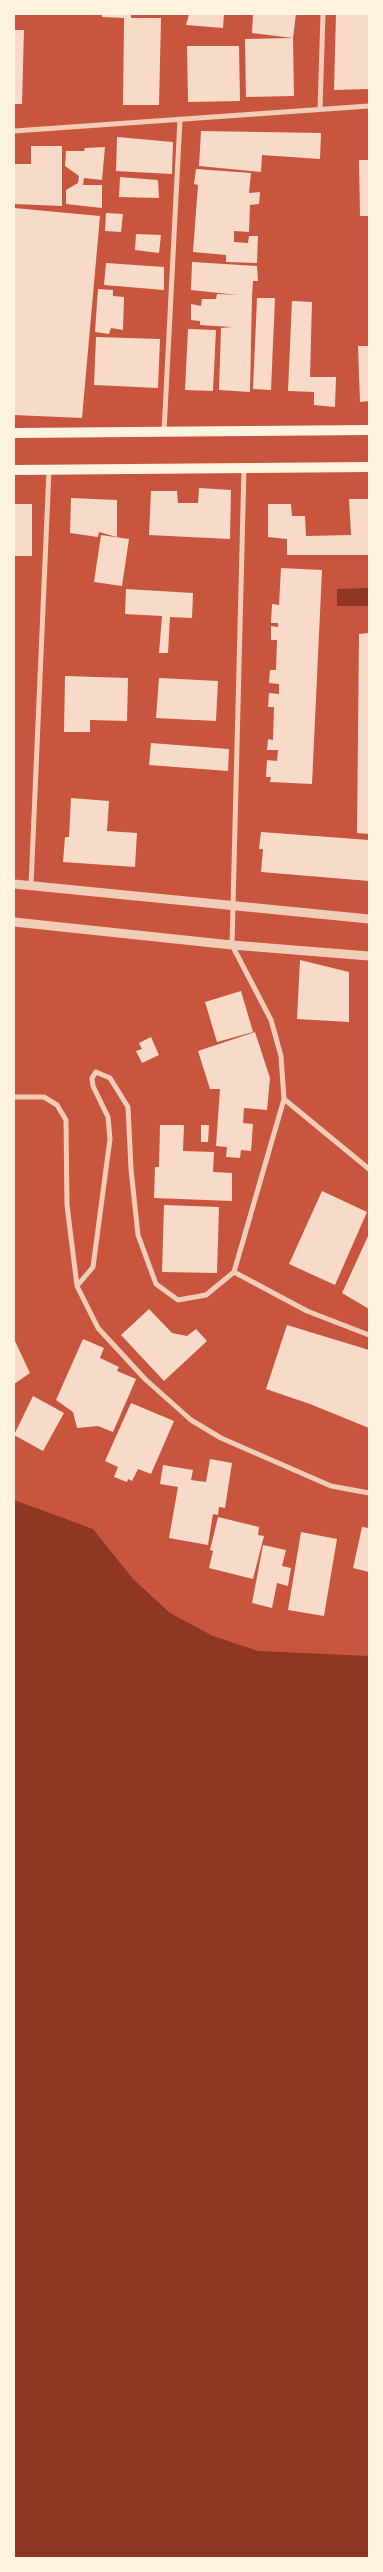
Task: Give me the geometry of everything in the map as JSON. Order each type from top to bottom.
[{"type":"main road","points":[[14,433],[369,430]]},
{"type":"main road","points":[[14,470],[369,467]]},
{"type":"street","points":[[320,109],[323,14]]},
{"type":"street","points":[[14,131],[369,106]]},
{"type":"street","points":[[164,433],[180,119]]},
{"type":"street","points":[[77,1286],[93,1267],[110,1139],[108,1117],[93,1086],[92,1078],[96,1072],[110,1078],[128,1107],[131,1169],[138,1235],[156,1284],[178,1300],[206,1296],[234,1272],[284,1099],[281,1056],[271,1020],[232,945],[244,468]]},
{"type":"street","points":[[31,886],[49,470]]},
{"type":"street","points":[[14,884],[369,919]]},
{"type":"street","points":[[14,922],[232,945],[369,956]]},
{"type":"street","points":[[14,1097],[44,1097],[57,1105],[66,1120],[67,1205],[77,1286],[98,1328],[145,1379],[191,1420],[222,1438],[331,1486],[369,1493]]},
{"type":"street","points":[[284,1099],[369,1169]]},
{"type":"street","points":[[234,1272],[307,1311],[369,1335]]},
{"type":"shaded area","points":[[369,588],[369,606],[337,606],[337,589]]},
{"type":"shaded area","points":[[14,1500],[93,1529],[133,1579],[170,1613],[213,1636],[258,1651],[369,1656],[369,2558],[14,2558]]},
{"type":"building","points":[[102,14],[131,14],[131,18],[161,18],[159,105],[123,105],[124,18],[102,17]]},
{"type":"building","points":[[189,14],[224,14],[223,28],[186,25]]},
{"type":"building","points":[[253,14],[296,14],[293,38],[252,33]]},
{"type":"building","points":[[336,14],[369,14],[369,89],[334,90]]},
{"type":"building","points":[[14,30],[24,30],[22,104],[14,104]]},
{"type":"building","points":[[293,38],[294,96],[246,97],[245,39]]},
{"type":"building","points":[[187,46],[239,46],[240,101],[188,102]]},
{"type":"building","points":[[201,131],[321,133],[320,159],[262,155],[261,172],[199,166]]},
{"type":"building","points":[[117,137],[173,142],[172,174],[116,171]]},
{"type":"building","points":[[31,146],[62,146],[62,206],[14,204],[14,164],[31,164]]},
{"type":"building","points":[[105,147],[102,180],[84,178],[83,185],[102,185],[102,208],[66,204],[66,190],[78,183],[79,176],[65,166],[66,151],[84,151],[85,148]]},
{"type":"building","points":[[359,160],[369,160],[369,216],[360,216]]},
{"type":"building","points":[[196,169],[251,173],[249,193],[260,192],[259,204],[250,205],[249,232],[234,231],[234,242],[248,243],[249,236],[258,236],[257,263],[226,262],[226,255],[193,252],[198,185],[194,184]]},
{"type":"building","points":[[120,177],[158,180],[159,198],[119,197]]},
{"type":"building","points":[[14,208],[100,216],[82,418],[14,415]]},
{"type":"building","points":[[106,213],[123,214],[121,232],[105,231]]},
{"type":"building","points":[[136,234],[161,235],[159,253],[135,250]]},
{"type":"building","points":[[192,262],[257,266],[258,281],[253,281],[252,296],[250,392],[219,390],[221,328],[232,327],[200,325],[200,321],[191,320],[191,304],[201,306],[202,299],[216,299],[217,294],[238,295],[191,290]]},
{"type":"building","points":[[106,263],[164,267],[164,290],[104,285]]},
{"type":"building","points":[[98,289],[113,290],[113,296],[124,297],[123,330],[111,328],[109,334],[95,332]]},
{"type":"building","points":[[257,298],[275,298],[271,390],[253,389]]},
{"type":"building","points":[[292,301],[312,302],[310,377],[336,377],[335,407],[314,405],[314,392],[288,391]]},
{"type":"building","points":[[188,329],[216,330],[213,391],[185,390]]},
{"type":"building","points":[[96,337],[160,339],[158,388],[94,385]]},
{"type":"building","points":[[358,346],[369,346],[369,401],[360,402]]},
{"type":"building","points":[[199,488],[231,490],[230,539],[149,535],[151,491],[177,491],[178,503],[198,503]]},
{"type":"building","points":[[71,498],[117,500],[117,537],[99,532],[98,537],[70,533]]},
{"type":"building","points":[[349,499],[369,499],[369,555],[287,555],[287,539],[268,537],[268,504],[291,504],[292,516],[305,516],[306,536],[351,535]]},
{"type":"building","points":[[14,504],[32,504],[32,556],[14,556]]},
{"type":"building","points":[[101,535],[129,539],[122,586],[94,582]]},
{"type":"building","points":[[281,568],[322,570],[312,784],[270,782],[271,777],[266,777],[267,760],[277,761],[278,750],[267,750],[268,739],[273,740],[274,707],[268,707],[269,693],[279,694],[279,684],[269,683],[270,670],[276,670],[277,640],[271,640],[271,626],[278,627],[278,623],[271,623],[272,604],[279,605]]},
{"type":"building","points":[[126,589],[193,593],[192,618],[170,617],[168,653],[159,653],[162,616],[125,614]]},
{"type":"building","points":[[369,633],[369,834],[357,833],[359,634]]},
{"type":"building","points":[[65,676],[128,678],[127,721],[90,720],[90,732],[64,732]]},
{"type":"building","points":[[159,678],[218,681],[216,721],[156,718]]},
{"type":"building","points":[[151,743],[229,749],[228,771],[149,765]]},
{"type":"building","points":[[71,798],[109,801],[107,831],[137,833],[135,867],[63,862],[65,837],[69,837]]},
{"type":"building","points":[[261,832],[369,840],[369,881],[261,872],[263,849],[259,849]]},
{"type":"building","points":[[300,960],[349,972],[349,1022],[297,1019]]},
{"type":"building","points":[[241,991],[253,1032],[217,1042],[205,1002]]},
{"type":"building","points":[[255,1032],[270,1078],[267,1110],[244,1108],[243,1123],[253,1124],[251,1151],[241,1150],[240,1158],[226,1157],[227,1147],[216,1146],[220,1089],[210,1089],[198,1051]]},
{"type":"building","points":[[151,1037],[159,1055],[142,1063],[136,1051],[142,1049],[139,1043]]},
{"type":"building","points":[[160,1125],[184,1125],[183,1151],[214,1152],[213,1172],[232,1173],[232,1201],[154,1198],[155,1167],[159,1167]]},
{"type":"building","points":[[201,1125],[209,1125],[208,1142],[201,1142]]},
{"type":"building","points":[[322,1191],[367,1212],[335,1285],[289,1264]]},
{"type":"building","points":[[164,1205],[219,1207],[217,1273],[162,1272]]},
{"type":"building","points":[[369,1234],[369,1309],[342,1293]]},
{"type":"building","points":[[149,1309],[172,1333],[187,1336],[196,1329],[207,1341],[164,1381],[121,1335]]},
{"type":"building","points":[[287,1325],[369,1350],[369,1428],[310,1404],[266,1389]]},
{"type":"building","points":[[14,1339],[30,1373],[14,1384]]},
{"type":"building","points":[[83,1339],[104,1348],[100,1358],[119,1367],[117,1371],[136,1379],[113,1432],[98,1426],[77,1428],[73,1412],[56,1400]]},
{"type":"building","points":[[33,1396],[64,1413],[43,1451],[14,1435]]},
{"type":"building","points":[[131,1403],[174,1421],[151,1474],[138,1469],[132,1481],[128,1479],[127,1482],[114,1477],[118,1467],[105,1461]]},
{"type":"building","points":[[210,1459],[232,1463],[225,1508],[219,1507],[218,1515],[213,1514],[208,1545],[169,1538],[178,1487],[160,1484],[163,1465],[193,1470],[191,1480],[206,1482]]},
{"type":"building","points":[[218,1517],[259,1527],[258,1535],[264,1536],[253,1579],[209,1568],[213,1551],[210,1550]]},
{"type":"building","points":[[362,1527],[369,1528],[369,1572],[353,1568]]},
{"type":"building","points":[[301,1532],[337,1539],[324,1616],[288,1610]]},
{"type":"building","points":[[263,1545],[286,1550],[282,1566],[291,1568],[288,1586],[277,1583],[272,1608],[252,1603]]}]
